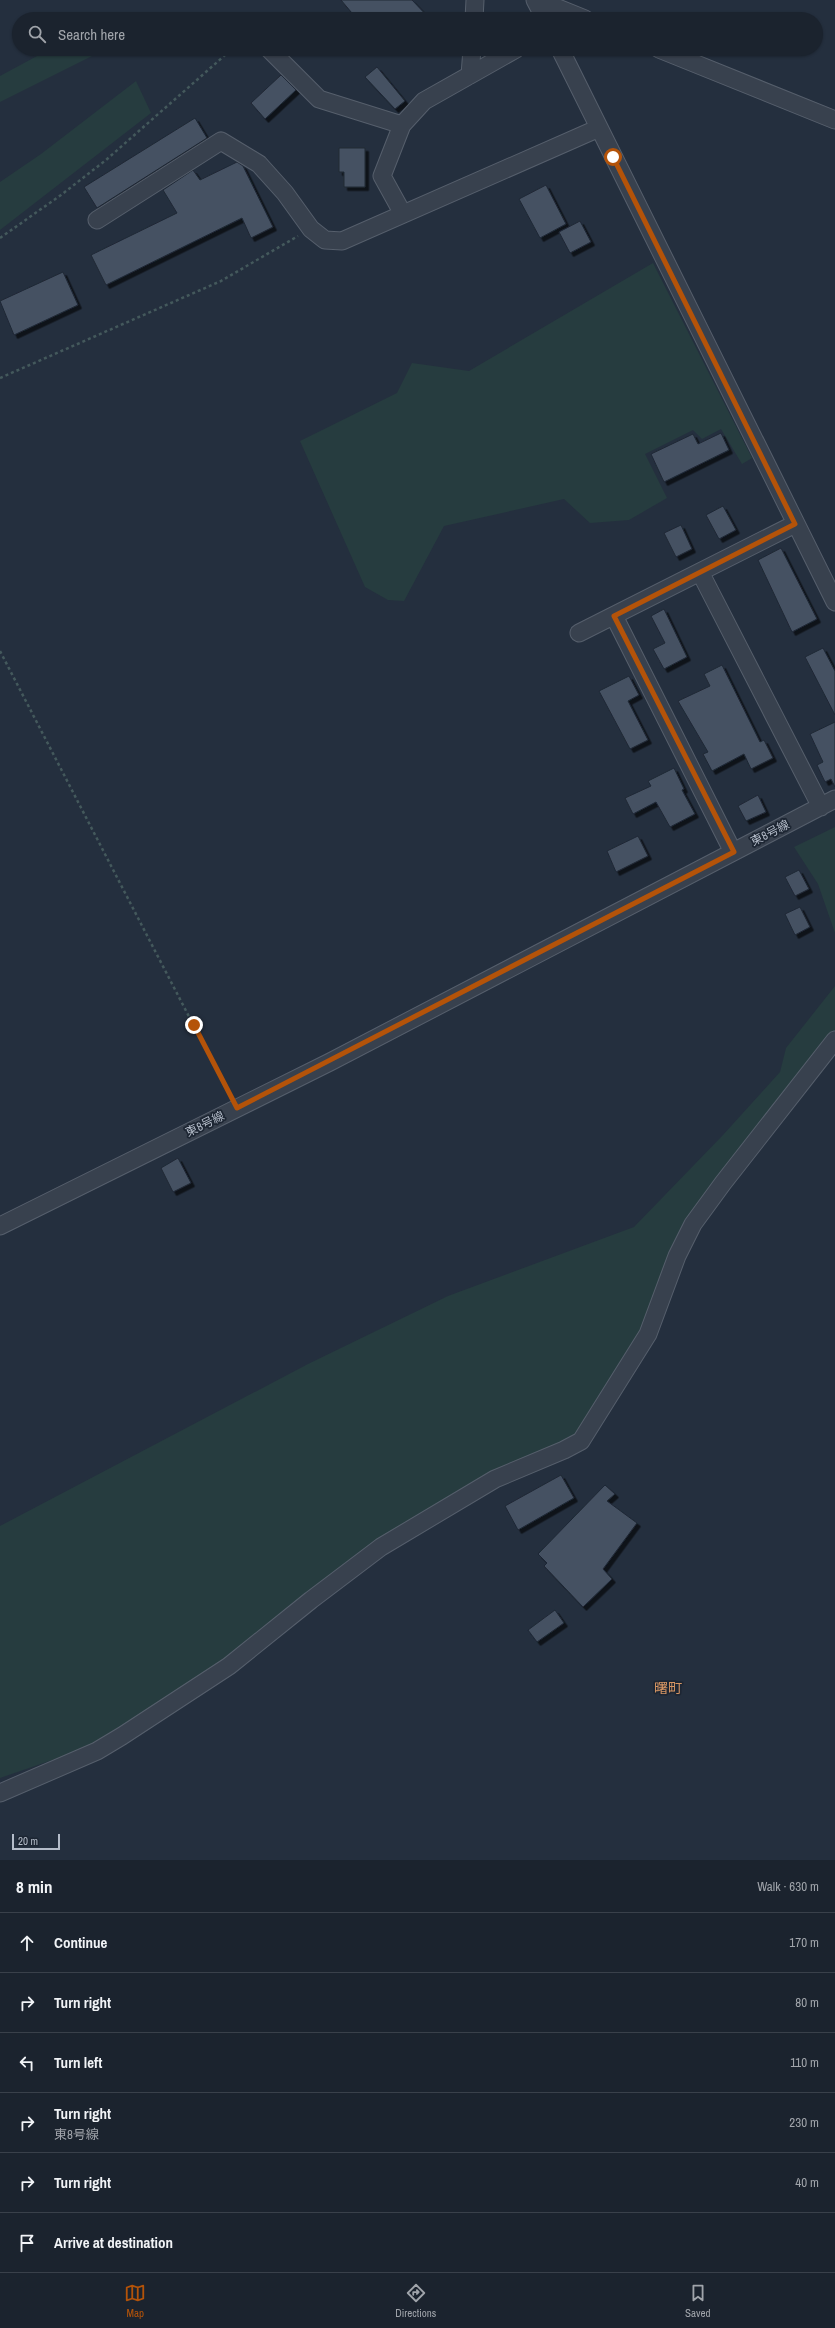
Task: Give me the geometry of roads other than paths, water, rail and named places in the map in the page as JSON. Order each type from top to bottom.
[{"type":"street","points":[[474,12],[475,0]]},
{"type":"street","points":[[536,0],[542,12]]},
{"type":"street","points":[[536,0],[567,12]]},
{"type":"street","points":[[276,56],[319,99],[402,125]]},
{"type":"street","points":[[470,75],[471,56]]},
{"type":"street","points":[[402,214],[382,176],[402,125],[424,101],[504,56]]},
{"type":"street","points":[[563,56],[835,602]]},
{"type":"street","points":[[676,56],[835,120]]},
{"type":"street","points":[[97,220],[221,142],[259,164],[285,192],[311,229],[325,240],[342,241],[599,128]]},
{"type":"street","points":[[580,633],[795,524]]},
{"type":"street","points":[[700,572],[828,803]]},
{"type":"street","points":[[614,616],[734,852]]},
{"type":"street","name":"東8号線","points":[[0,1226],[237,1108],[828,803]]},
{"type":"street","points":[[0,1793],[97,1751],[122,1736],[229,1666],[311,1600],[381,1548],[495,1479],[564,1450],[581,1440],[648,1334],[677,1256],[694,1224],[722,1183],[835,1040]]},
{"type":"district","name":"曙町","points":[[668,1688]]}]
